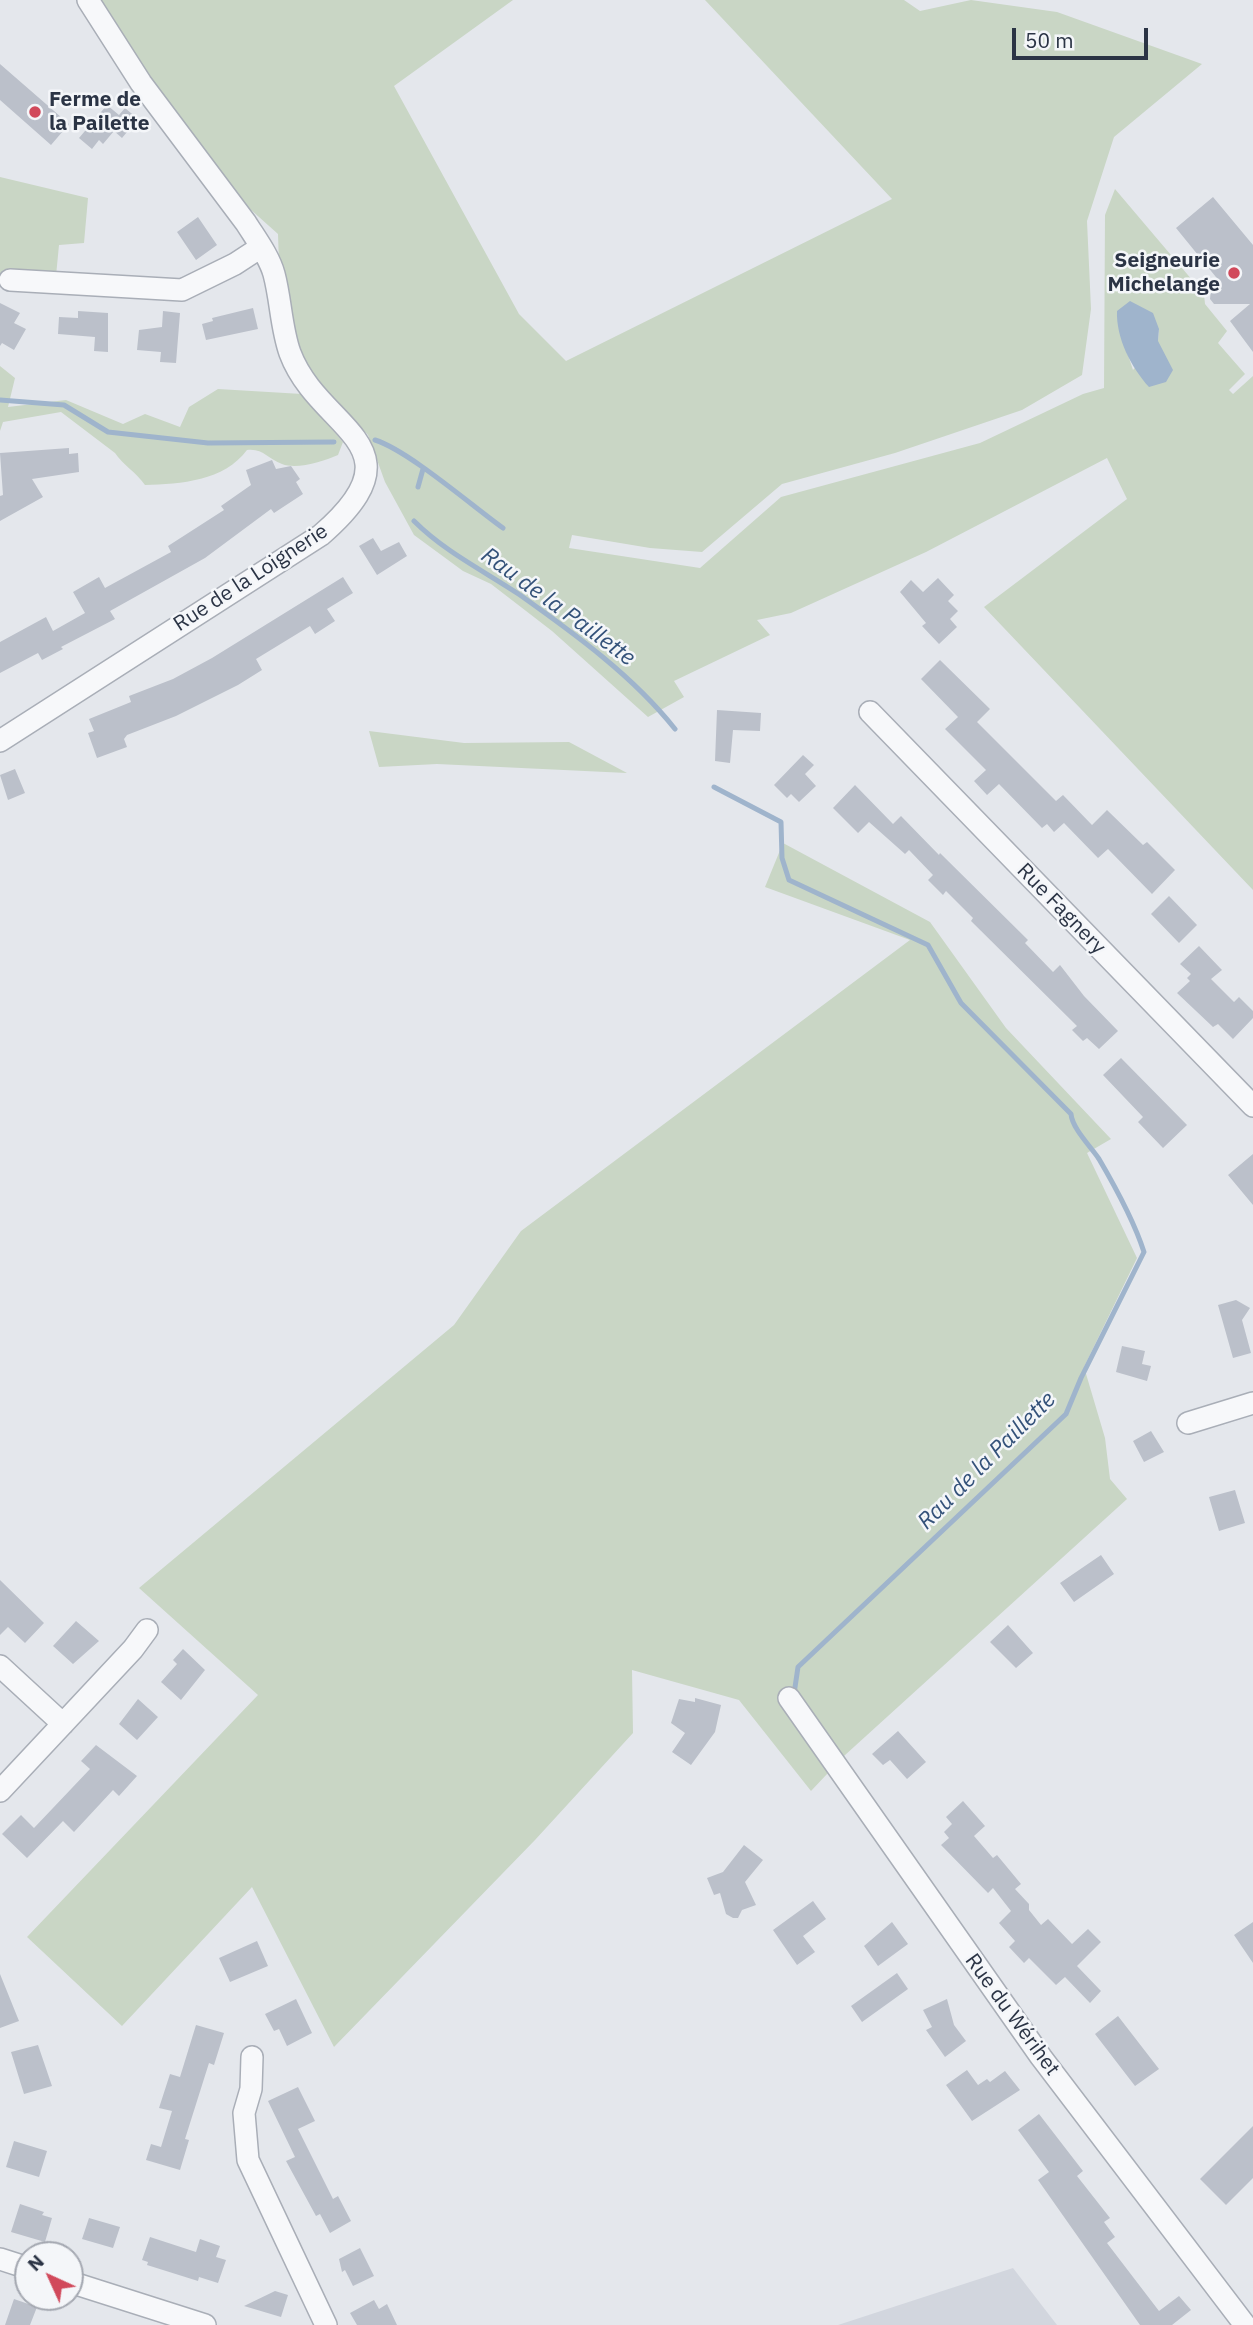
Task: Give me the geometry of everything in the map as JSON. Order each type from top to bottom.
[{"type":"street","name":"Rue de la Loignerie","points":[[0,741],[321,535],[342,516],[361,489],[366,471],[363,450],[354,433],[299,373],[289,350],[273,271],[261,247],[141,83],[88,0]]},
{"type":"street","points":[[10,280],[182,290],[202,282],[261,247]]},
{"type":"street","name":"Rue Fagnery","points":[[870,712],[1253,1106]]},
{"type":"street","points":[[1188,1423],[1253,1403]]},
{"type":"street","points":[[0,1791],[147,1630]]},
{"type":"street","points":[[0,1665],[63,1724]]},
{"type":"street","name":"Rue du Wérihet","points":[[789,1698],[1041,2057],[1245,2325]]},
{"type":"street","points":[[252,2057],[251,2089],[244,2113],[248,2160],[326,2325]]},
{"type":"street","points":[[84,2286],[205,2325]]},
{"type":"shaded area","points":[[1013,2268],[1057,2325],[838,2325]]},
{"type":"green space","points":[[95,0],[513,0],[394,86],[519,314],[566,361],[892,199],[705,0],[904,0],[920,11],[971,0],[1057,12],[1202,64],[1114,137],[1087,221],[1091,309],[1082,375],[1022,410],[895,453],[782,484],[702,552],[650,548],[572,535],[569,548],[700,568],[781,497],[980,443],[1083,394],[1104,388],[1105,215],[1115,189],[1204,294],[1205,304],[1227,331],[1218,343],[1245,374],[1229,390],[1233,394],[1253,376],[1253,890],[984,607],[1127,499],[1107,458],[926,552],[791,613],[757,620],[770,635],[674,681],[684,697],[648,717],[552,631],[491,584],[463,571],[414,535],[385,482],[368,435],[306,373],[292,344],[279,264],[278,234],[250,209],[134,59]],"holes":[[[1159,329],[1158,341],[1133,370],[1126,349]]]},
{"type":"green space","points":[[0,177],[88,198],[84,243],[59,245],[56,276],[0,273]]},
{"type":"green space","points":[[0,366],[15,378],[8,407],[66,400],[123,424],[145,414],[180,427],[189,407],[218,389],[302,394],[343,442],[338,455],[310,464],[288,466],[265,454],[247,450],[226,468],[201,479],[145,485],[115,453],[61,412],[3,422],[0,431]]},
{"type":"green space","points":[[369,731],[464,743],[569,742],[627,773],[437,764],[379,767]]},
{"type":"green space","points":[[783,843],[930,922],[1006,1028],[1111,1139],[1087,1153],[1137,1258],[1084,1367],[1105,1438],[1110,1479],[1127,1499],[844,1756],[811,1791],[739,1700],[632,1670],[633,1733],[535,1840],[334,2047],[252,1887],[122,2026],[27,1937],[258,1695],[139,1588],[454,1325],[521,1231],[910,940],[765,887]]},
{"type":"water","points":[[1130,301],[1153,313],[1159,329],[1158,341],[1173,370],[1166,382],[1149,387],[1126,352],[1119,331],[1117,311]]},
{"type":"building","name":"Ferme de la Pailette","points":[[0,64],[69,124],[51,145],[0,100]]},
{"type":"building","points":[[107,105],[119,115],[125,108],[138,119],[122,138],[114,131],[103,144],[99,140],[92,149],[79,138]]},
{"type":"building","name":"Seigneurie Michelange","points":[[1213,197],[1253,245],[1253,352],[1230,321],[1250,304],[1214,304],[1210,299],[1211,289],[1220,282],[1176,228]]},
{"type":"building","points":[[198,217],[217,245],[196,260],[177,232]]},
{"type":"building","points":[[0,303],[20,313],[14,323],[26,329],[14,350],[2,343],[0,346]]},
{"type":"building","points":[[253,308],[258,329],[206,340],[202,324],[213,321],[212,318]]},
{"type":"building","points":[[78,311],[108,313],[108,352],[94,351],[95,337],[58,334],[59,317],[78,318]]},
{"type":"building","points":[[163,311],[180,313],[176,363],[160,362],[161,352],[137,350],[139,330],[162,327]]},
{"type":"building","points":[[69,448],[69,454],[78,453],[79,472],[32,479],[43,497],[0,521],[0,496],[3,495],[0,453]]},
{"type":"building","points":[[272,460],[276,469],[291,466],[300,479],[296,482],[303,494],[274,513],[271,509],[205,558],[110,611],[115,619],[42,660],[38,653],[0,673],[0,642],[46,617],[53,631],[85,613],[73,592],[99,577],[105,588],[171,552],[168,546],[224,510],[221,506],[251,485],[246,470]]},
{"type":"building","points":[[373,538],[381,551],[399,542],[407,556],[377,575],[359,546]]},
{"type":"building","points":[[343,577],[353,593],[327,609],[335,621],[315,634],[310,626],[256,659],[262,670],[238,685],[176,716],[127,735],[124,739],[127,747],[97,758],[88,733],[94,731],[89,719],[131,702],[129,696],[173,679],[212,658]]},
{"type":"building","points":[[938,578],[954,595],[948,601],[958,611],[950,619],[957,627],[939,644],[922,626],[926,623],[900,592],[911,580],[923,592]]},
{"type":"building","points":[[940,660],[990,709],[977,722],[1056,801],[1063,795],[1092,825],[1107,810],[1143,845],[1147,842],[1175,870],[1152,894],[1108,849],[1098,858],[1064,823],[1054,832],[1047,824],[1042,828],[999,784],[987,795],[974,781],[986,770],[945,729],[958,717],[921,679]]},
{"type":"building","points":[[717,710],[761,713],[760,731],[733,730],[730,763],[715,761]]},
{"type":"building","points":[[803,755],[814,765],[805,774],[816,786],[799,802],[791,794],[787,798],[774,785]]},
{"type":"building","points":[[15,769],[25,793],[8,800],[0,775]]},
{"type":"building","points":[[855,785],[893,824],[901,816],[1028,940],[1025,943],[1053,972],[1060,965],[1084,996],[1118,1031],[1099,1049],[1087,1038],[1083,1041],[1072,1030],[1077,1026],[971,921],[973,918],[946,891],[943,895],[928,880],[933,875],[909,850],[905,854],[869,822],[858,833],[833,808]]},
{"type":"building","points":[[1169,896],[1197,925],[1179,943],[1151,914]]},
{"type":"building","points":[[1199,946],[1222,970],[1211,979],[1234,1002],[1239,997],[1253,1011],[1253,1018],[1233,1039],[1218,1024],[1213,1027],[1177,993],[1190,981],[1187,978],[1191,974],[1180,964]]},
{"type":"building","points":[[1121,1058],[1187,1125],[1163,1148],[1138,1122],[1143,1117],[1103,1075]]},
{"type":"building","points":[[1253,1154],[1253,1205],[1228,1175]]},
{"type":"building","points":[[1236,1300],[1250,1308],[1242,1320],[1251,1353],[1233,1358],[1218,1305]]},
{"type":"building","points":[[1122,1346],[1145,1351],[1142,1364],[1151,1366],[1147,1381],[1116,1372]]},
{"type":"building","points":[[1151,1431],[1164,1452],[1144,1462],[1133,1441]]},
{"type":"building","points":[[1235,1490],[1245,1523],[1219,1531],[1209,1497]]},
{"type":"building","points":[[1101,1555],[1114,1574],[1074,1602],[1060,1583]]},
{"type":"building","points":[[0,1580],[44,1623],[25,1643],[8,1627],[0,1635]]},
{"type":"building","points":[[76,1621],[99,1641],[73,1664],[53,1646]]},
{"type":"building","points":[[1008,1625],[1033,1653],[1016,1668],[990,1642]]},
{"type":"building","points":[[183,1649],[205,1670],[181,1700],[161,1682],[177,1664],[173,1660]]},
{"type":"building","points":[[695,1698],[721,1705],[715,1732],[691,1765],[672,1752],[685,1733],[671,1723],[679,1699],[695,1702]]},
{"type":"building","points":[[138,1699],[158,1717],[137,1740],[119,1724]]},
{"type":"building","points":[[898,1731],[926,1762],[907,1779],[890,1760],[883,1765],[872,1754]]},
{"type":"building","points":[[96,1745],[137,1776],[119,1796],[113,1790],[74,1832],[63,1821],[27,1858],[2,1834],[21,1815],[34,1828],[90,1769],[81,1761]]},
{"type":"building","points":[[963,1801],[985,1826],[974,1836],[993,1858],[997,1855],[1021,1884],[1015,1889],[1029,1904],[1029,1910],[1041,1925],[1048,1919],[1072,1944],[1088,1929],[1101,1942],[1077,1966],[1101,1991],[1090,2003],[1065,1977],[1056,1985],[1029,1958],[1024,1963],[1009,1947],[1015,1941],[999,1923],[1011,1911],[993,1888],[988,1893],[941,1845],[949,1838],[944,1832],[952,1824],[946,1817]]},
{"type":"building","points":[[744,1845],[763,1860],[745,1882],[756,1905],[742,1910],[738,1918],[733,1918],[726,1914],[720,1893],[714,1895],[707,1878],[723,1872]]},
{"type":"building","points":[[813,1901],[826,1919],[803,1936],[815,1952],[797,1965],[773,1930]]},
{"type":"building","points":[[892,1922],[908,1944],[878,1966],[864,1946]]},
{"type":"building","points":[[1253,1922],[1253,1963],[1234,1935]]},
{"type":"building","points":[[257,1941],[268,1966],[230,1982],[219,1958]]},
{"type":"building","points":[[897,1973],[908,1989],[862,2022],[851,2006]]},
{"type":"building","points":[[0,1974],[19,2021],[0,2028]]},
{"type":"building","points":[[296,1999],[312,2033],[287,2046],[279,2029],[274,2031],[265,2014]]},
{"type":"building","points":[[947,1999],[954,2025],[966,2041],[945,2057],[926,2030],[932,2027],[923,2010]]},
{"type":"building","points":[[1118,2016],[1159,2069],[1135,2086],[1095,2034]]},
{"type":"building","points":[[196,2025],[224,2033],[214,2065],[209,2063],[185,2139],[189,2140],[180,2170],[146,2160],[151,2144],[161,2147],[172,2111],[159,2108],[170,2074],[180,2077]]},
{"type":"building","points":[[38,2045],[52,2086],[24,2094],[11,2052]]},
{"type":"building","points":[[967,2070],[978,2085],[987,2079],[990,2082],[1005,2071],[1020,2090],[972,2121],[946,2085]]},
{"type":"building","points":[[298,2087],[315,2121],[298,2129],[333,2199],[338,2196],[351,2221],[330,2233],[320,2214],[316,2216],[286,2161],[295,2157],[268,2101]]},
{"type":"building","points":[[1039,2114],[1083,2171],[1077,2176],[1110,2218],[1104,2222],[1115,2237],[1107,2243],[1159,2311],[1179,2296],[1191,2310],[1172,2325],[1140,2325],[1038,2180],[1049,2172],[1018,2130]]},
{"type":"building","points":[[1253,2126],[1253,2178],[1226,2205],[1200,2179]]},
{"type":"building","points":[[14,2141],[47,2151],[39,2177],[6,2167]]},
{"type":"building","points":[[20,2204],[44,2212],[42,2215],[52,2218],[45,2241],[11,2232]]},
{"type":"building","points":[[89,2218],[120,2227],[113,2248],[82,2239]]},
{"type":"building","points":[[150,2237],[196,2252],[200,2239],[220,2246],[216,2257],[226,2260],[218,2283],[199,2277],[198,2281],[147,2265],[148,2262],[142,2260]]},
{"type":"building","points":[[360,2248],[374,2276],[353,2286],[345,2270],[342,2272],[339,2259]]},
{"type":"building","points":[[275,2291],[288,2295],[281,2317],[244,2306]]},
{"type":"building","points":[[14,2299],[14,2311],[35,2311],[30,2325],[5,2325]]},
{"type":"building","points":[[374,2300],[379,2309],[387,2304],[397,2325],[357,2325],[350,2313]]},
{"type":"waterway","name":"Rau de la Paillette","points":[[0,400],[64,405],[108,432],[208,443],[334,442]]},
{"type":"waterway","name":"Rau de la Paillette","points":[[375,440],[405,455],[503,528]]},
{"type":"waterway","name":"Rau de la Paillette","points":[[418,487],[423,469]]},
{"type":"waterway","name":"Rau de la Paillette","points":[[414,521],[452,552],[520,595],[582,641],[641,691],[675,729]]},
{"type":"waterway","name":"Rau de la Paillette","points":[[714,787],[781,822],[782,858],[789,880],[928,945],[961,1003],[1071,1114],[1078,1131],[1099,1159],[1118,1193],[1144,1252],[1081,1378],[1066,1414],[798,1667],[794,1694]]},
{"type":"place","name":"Ferme de la Pailette","points":[[35,112]]},
{"type":"place","name":"Seigneurie Michelange","points":[[1234,273]]}]
